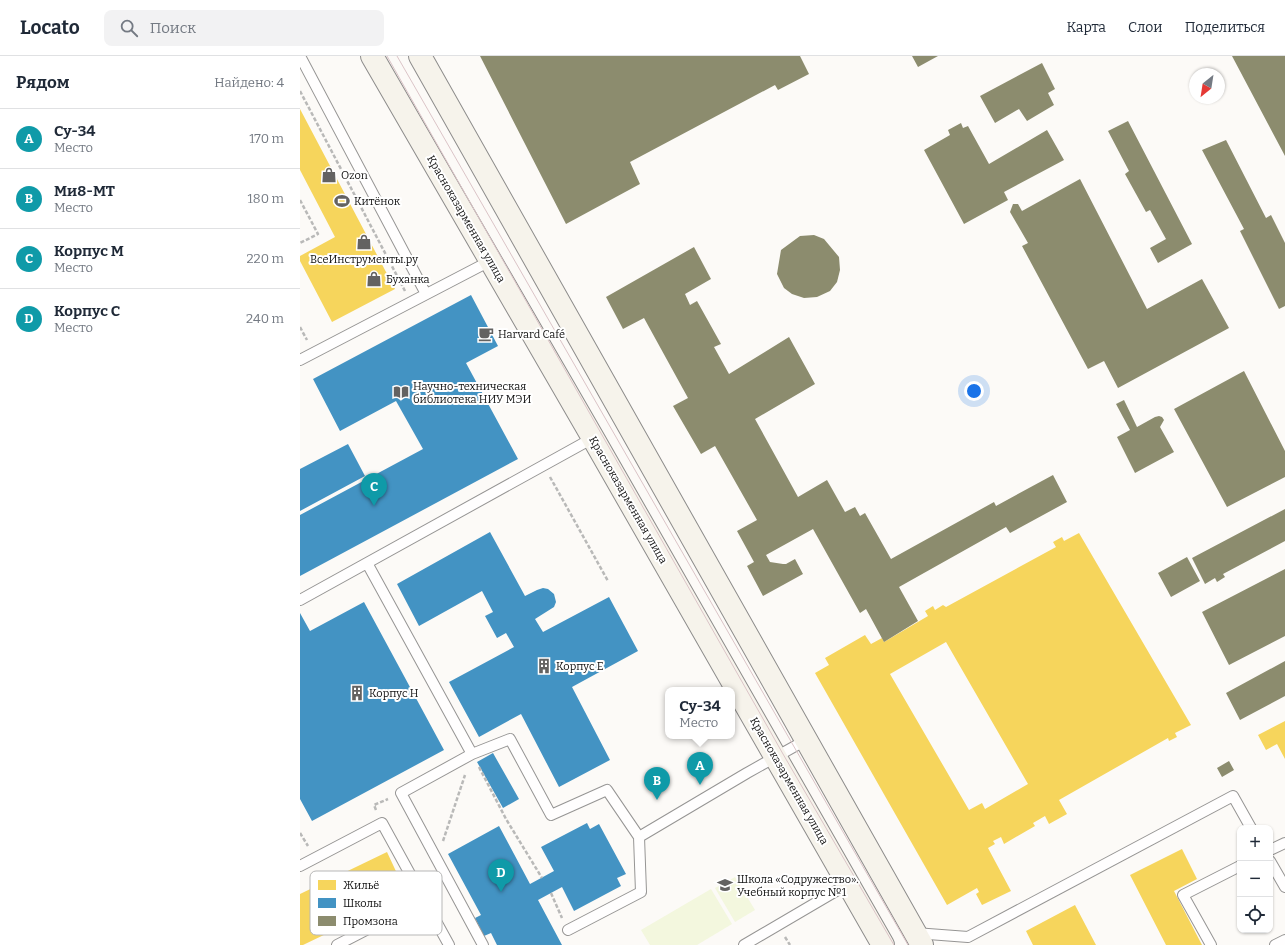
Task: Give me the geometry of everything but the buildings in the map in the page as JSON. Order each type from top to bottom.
[{"type":"main road","name":"Красноказарменная улица","points":[[372,56],[593,438],[883,945]]},
{"type":"main road","points":[[420,56],[919,939]]},
{"type":"lane","points":[[300,56],[426,294]]},
{"type":"lane","points":[[300,360],[490,261]]},
{"type":"lane","points":[[300,600],[593,438]]},
{"type":"lane","points":[[367,563],[472,754]]},
{"type":"lane","points":[[483,945],[401,793],[472,754],[510,739],[551,815],[608,790],[639,837],[641,892],[568,930]]},
{"type":"lane","points":[[639,837],[806,740]]},
{"type":"lane","points":[[919,939],[971,941],[1233,796],[1249,825]]},
{"type":"lane","points":[[300,866],[382,823],[408,871]]},
{"type":"lane","points":[[1273,849],[1285,843]]},
{"type":"lane","points":[[1273,866],[1285,887]]},
{"type":"lane","points":[[1211,945],[1183,895],[1237,868]]},
{"type":"lane","points":[[744,945],[848,884]]},
{"type":"lane","points":[[442,934],[448,945]]},
{"type":"lane","points":[[337,945],[356,935]]},
{"type":"lane","points":[[1275,945],[1285,940]]},
{"type":"path","points":[[300,91],[412,302]]},
{"type":"path","points":[[300,200],[318,234],[300,243]]},
{"type":"path","points":[[544,466],[608,581]]},
{"type":"path","points":[[437,860],[472,754]]},
{"type":"path","points":[[472,754],[506,819],[542,878]]},
{"type":"green space","points":[[735,877],[755,910],[735,922],[715,888]]},
{"type":"green space","points":[[711,889],[732,924],[697,945],[650,945],[641,930]]},
{"type":"tram line","points":[[387,56],[783,754],[894,945]]},
{"type":"tram line","points":[[397,56],[908,945]]},
{"type":"place","name":"Ozon","points":[[329,175]]},
{"type":"place","name":"Китёнок","points":[[342,201]]},
{"type":"place","name":"ВсеИнструменты.ру","points":[[364,242]]},
{"type":"place","name":"Буханка","points":[[374,279]]},
{"type":"place","name":"Harvard Café","points":[[486,334]]},
{"type":"place","name":"Научно-техническая библиотека НИУ МЭИ","points":[[401,392]]},
{"type":"place","name":"Корпус М","points":[[374,506]]},
{"type":"place","name":"Корпус Е","points":[[544,666]]},
{"type":"place","name":"Корпус Н","points":[[357,693]]},
{"type":"place","name":"Су-34","points":[[700,785]]},
{"type":"place","name":"Ми8-МТ","points":[[657,800]]},
{"type":"place","name":"Школа «Содружество». Учебный корпус №1","points":[[725,885]]},
{"type":"place","name":"Корпус С","points":[[501,892]]}]
